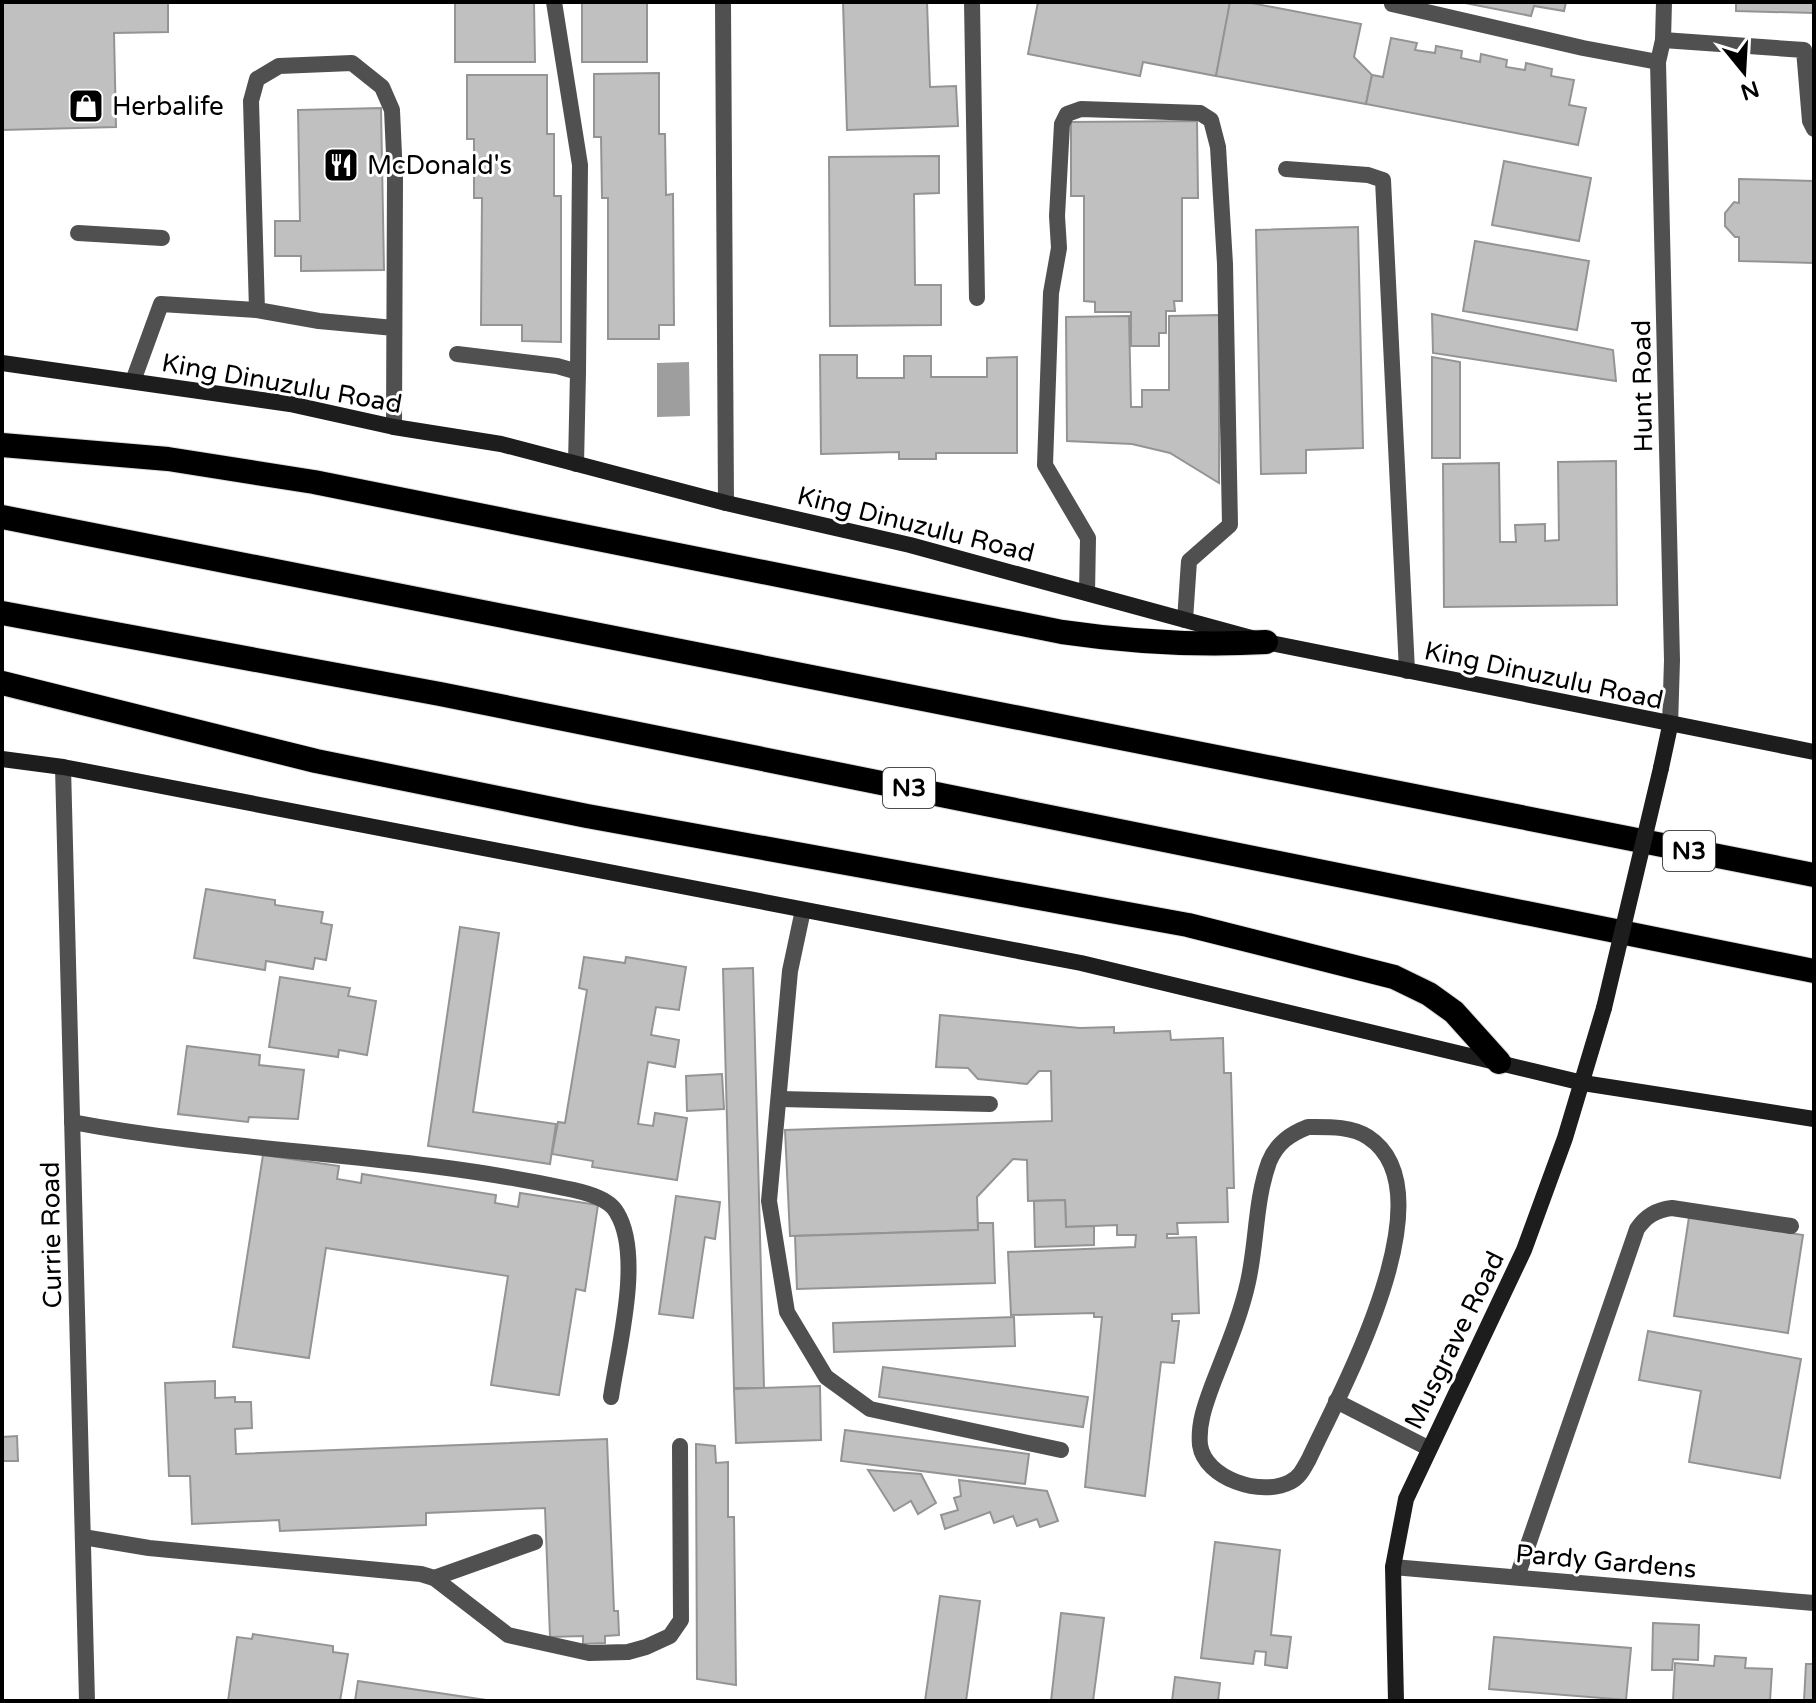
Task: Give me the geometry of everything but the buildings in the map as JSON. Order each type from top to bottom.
[{"type":"highway","points":[[2,445],[168,459],[314,482],[1062,632],[1131,642],[1207,646],[1266,642]]},
{"type":"highway","name":"N3","points":[[2,517],[1814,875]]},
{"type":"highway","name":"N3","points":[[2,613],[455,697],[1814,971]]},
{"type":"highway","points":[[2,683],[316,761],[787,854],[1188,925],[1321,958],[1394,977],[1429,994],[1454,1012],[1499,1062]]},
{"type":"main road","name":"King Dinuzulu Road","points":[[2,363],[290,404],[394,427],[501,444],[726,503],[910,545],[1266,642],[1670,726],[1814,752]]},
{"type":"main road","name":"Hunt Road","points":[[1604,1008],[1670,726]]},
{"type":"main road","points":[[2,759],[63,767],[1081,963],[1583,1083],[1814,1119]]},
{"type":"main road","name":"Musgrave Road","points":[[1396,1701],[1393,1567],[1406,1499],[1524,1250],[1583,1083],[1604,1008]]},
{"type":"street","points":[[554,2],[580,165],[576,464]]},
{"type":"street","points":[[723,2],[726,503]]},
{"type":"street","points":[[972,2],[977,298]]},
{"type":"street","name":"Hunt Road","points":[[1664,2],[1663,40],[1658,62],[1672,644],[1670,726]]},
{"type":"street","points":[[1392,4],[1658,62]]},
{"type":"street","points":[[1663,40],[1809,50],[1810,121],[1814,129]]},
{"type":"street","points":[[257,310],[251,122],[257,79],[279,66],[352,63],[382,87],[392,110],[394,427]]},
{"type":"street","points":[[1087,593],[1088,538],[1045,465],[1051,293],[1059,248],[1057,216],[1062,124],[1067,114],[1081,109],[1200,113],[1211,120],[1218,147],[1225,264],[1230,525],[1189,561],[1185,620]]},
{"type":"street","points":[[1286,169],[1368,175],[1383,180],[1407,671]]},
{"type":"street","points":[[78,233],[162,238]]},
{"type":"street","points":[[133,381],[161,304],[257,310],[319,321],[394,328]]},
{"type":"street","points":[[457,354],[557,366],[578,372]]},
{"type":"street","name":"Currie Road","points":[[63,767],[87,1701]]},
{"type":"street","points":[[803,910],[790,971],[769,1201],[787,1312],[826,1377],[870,1409],[1061,1450]]},
{"type":"street","points":[[780,1099],[990,1104]]},
{"type":"street","points":[[72,1122],[127,1132],[392,1162],[565,1188],[606,1201],[617,1212],[629,1260],[611,1397]]},
{"type":"street","points":[[1308,1127],[1343,1128],[1367,1137],[1392,1166],[1396,1193],[1397,1229],[1390,1266],[1368,1338],[1336,1401],[1305,1467],[1289,1483],[1256,1487],[1217,1474],[1200,1447],[1201,1416],[1248,1281],[1257,1211],[1270,1162],[1279,1145],[1308,1127]]},
{"type":"street","points":[[1517,1577],[1642,1221],[1661,1209],[1672,1208],[1791,1226]]},
{"type":"street","points":[[1336,1401],[1428,1448]]},
{"type":"street","points":[[83,1537],[149,1548],[410,1572],[434,1578],[508,1635],[535,1644],[589,1653],[628,1652],[670,1636],[681,1620],[680,1446]]},
{"type":"street","points":[[434,1578],[535,1542]]},
{"type":"street","name":"Pardy Gardens","points":[[1393,1567],[1814,1603]]},
{"type":"shaded area","points":[[689,362],[690,416],[657,417],[657,363]]},
{"type":"place","name":"Herbalife","points":[[86,106]]},
{"type":"place","name":"McDonald's","points":[[341,165]]}]
